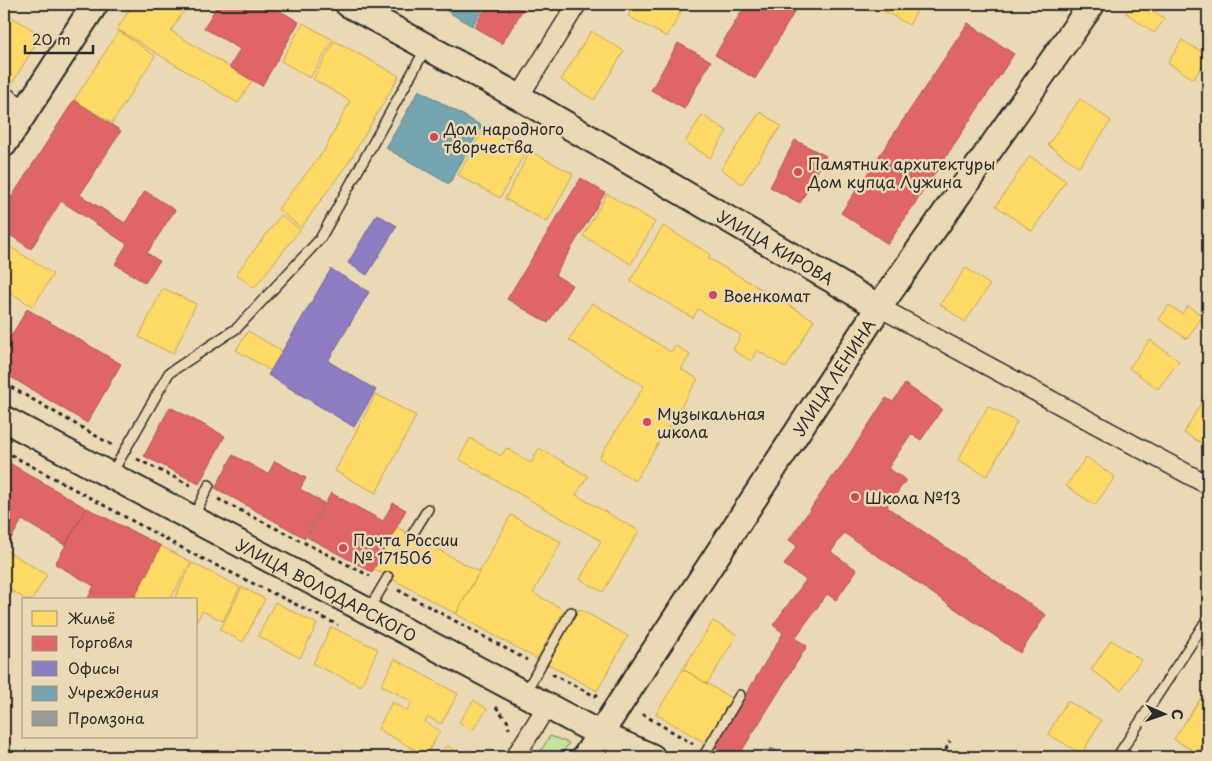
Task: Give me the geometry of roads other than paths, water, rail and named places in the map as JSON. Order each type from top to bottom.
[{"type":"main road","points":[[4,144],[95,4]]},
{"type":"main road","name":"УЛИЦА КИРОВА","points":[[348,4],[519,97],[878,307]]},
{"type":"main road","name":"УЛИЦА ЛЕНИНА","points":[[585,757],[878,307],[1092,4]]},
{"type":"main road","name":"УЛИЦА ВОЛОДАРСКОГО","points":[[4,419],[640,755]]},
{"type":"street","points":[[519,97],[577,4]]},
{"type":"street","points":[[4,96],[26,110]]},
{"type":"street","name":"УЛИЦА КИРОВА","points":[[878,307],[1208,485]]},
{"type":"street","points":[[515,757],[547,706]]},
{"type":"lane","points":[[111,476],[169,373],[237,328],[320,239],[427,47]]},
{"type":"lane","points":[[192,519],[207,489]]},
{"type":"lane","points":[[412,536],[428,509]]},
{"type":"lane","points":[[368,611],[386,580]]},
{"type":"lane","points":[[524,694],[570,612]]},
{"type":"lane","points":[[1117,757],[1208,618]]},
{"type":"lane","points":[[705,754],[740,695]]},
{"type":"place","name":"Дом народного творчества","points":[[434,137]]},
{"type":"place","name":"Памятник архитектуры Дом купца Лужина","points":[[798,172]]},
{"type":"place","name":"Военкомат","points":[[713,295]]},
{"type":"place","name":"Музыкальная школа","points":[[647,422]]},
{"type":"place","name":"Школа №13","points":[[855,497]]},
{"type":"place","name":"Почта России № 171506","points":[[343,548]]}]
